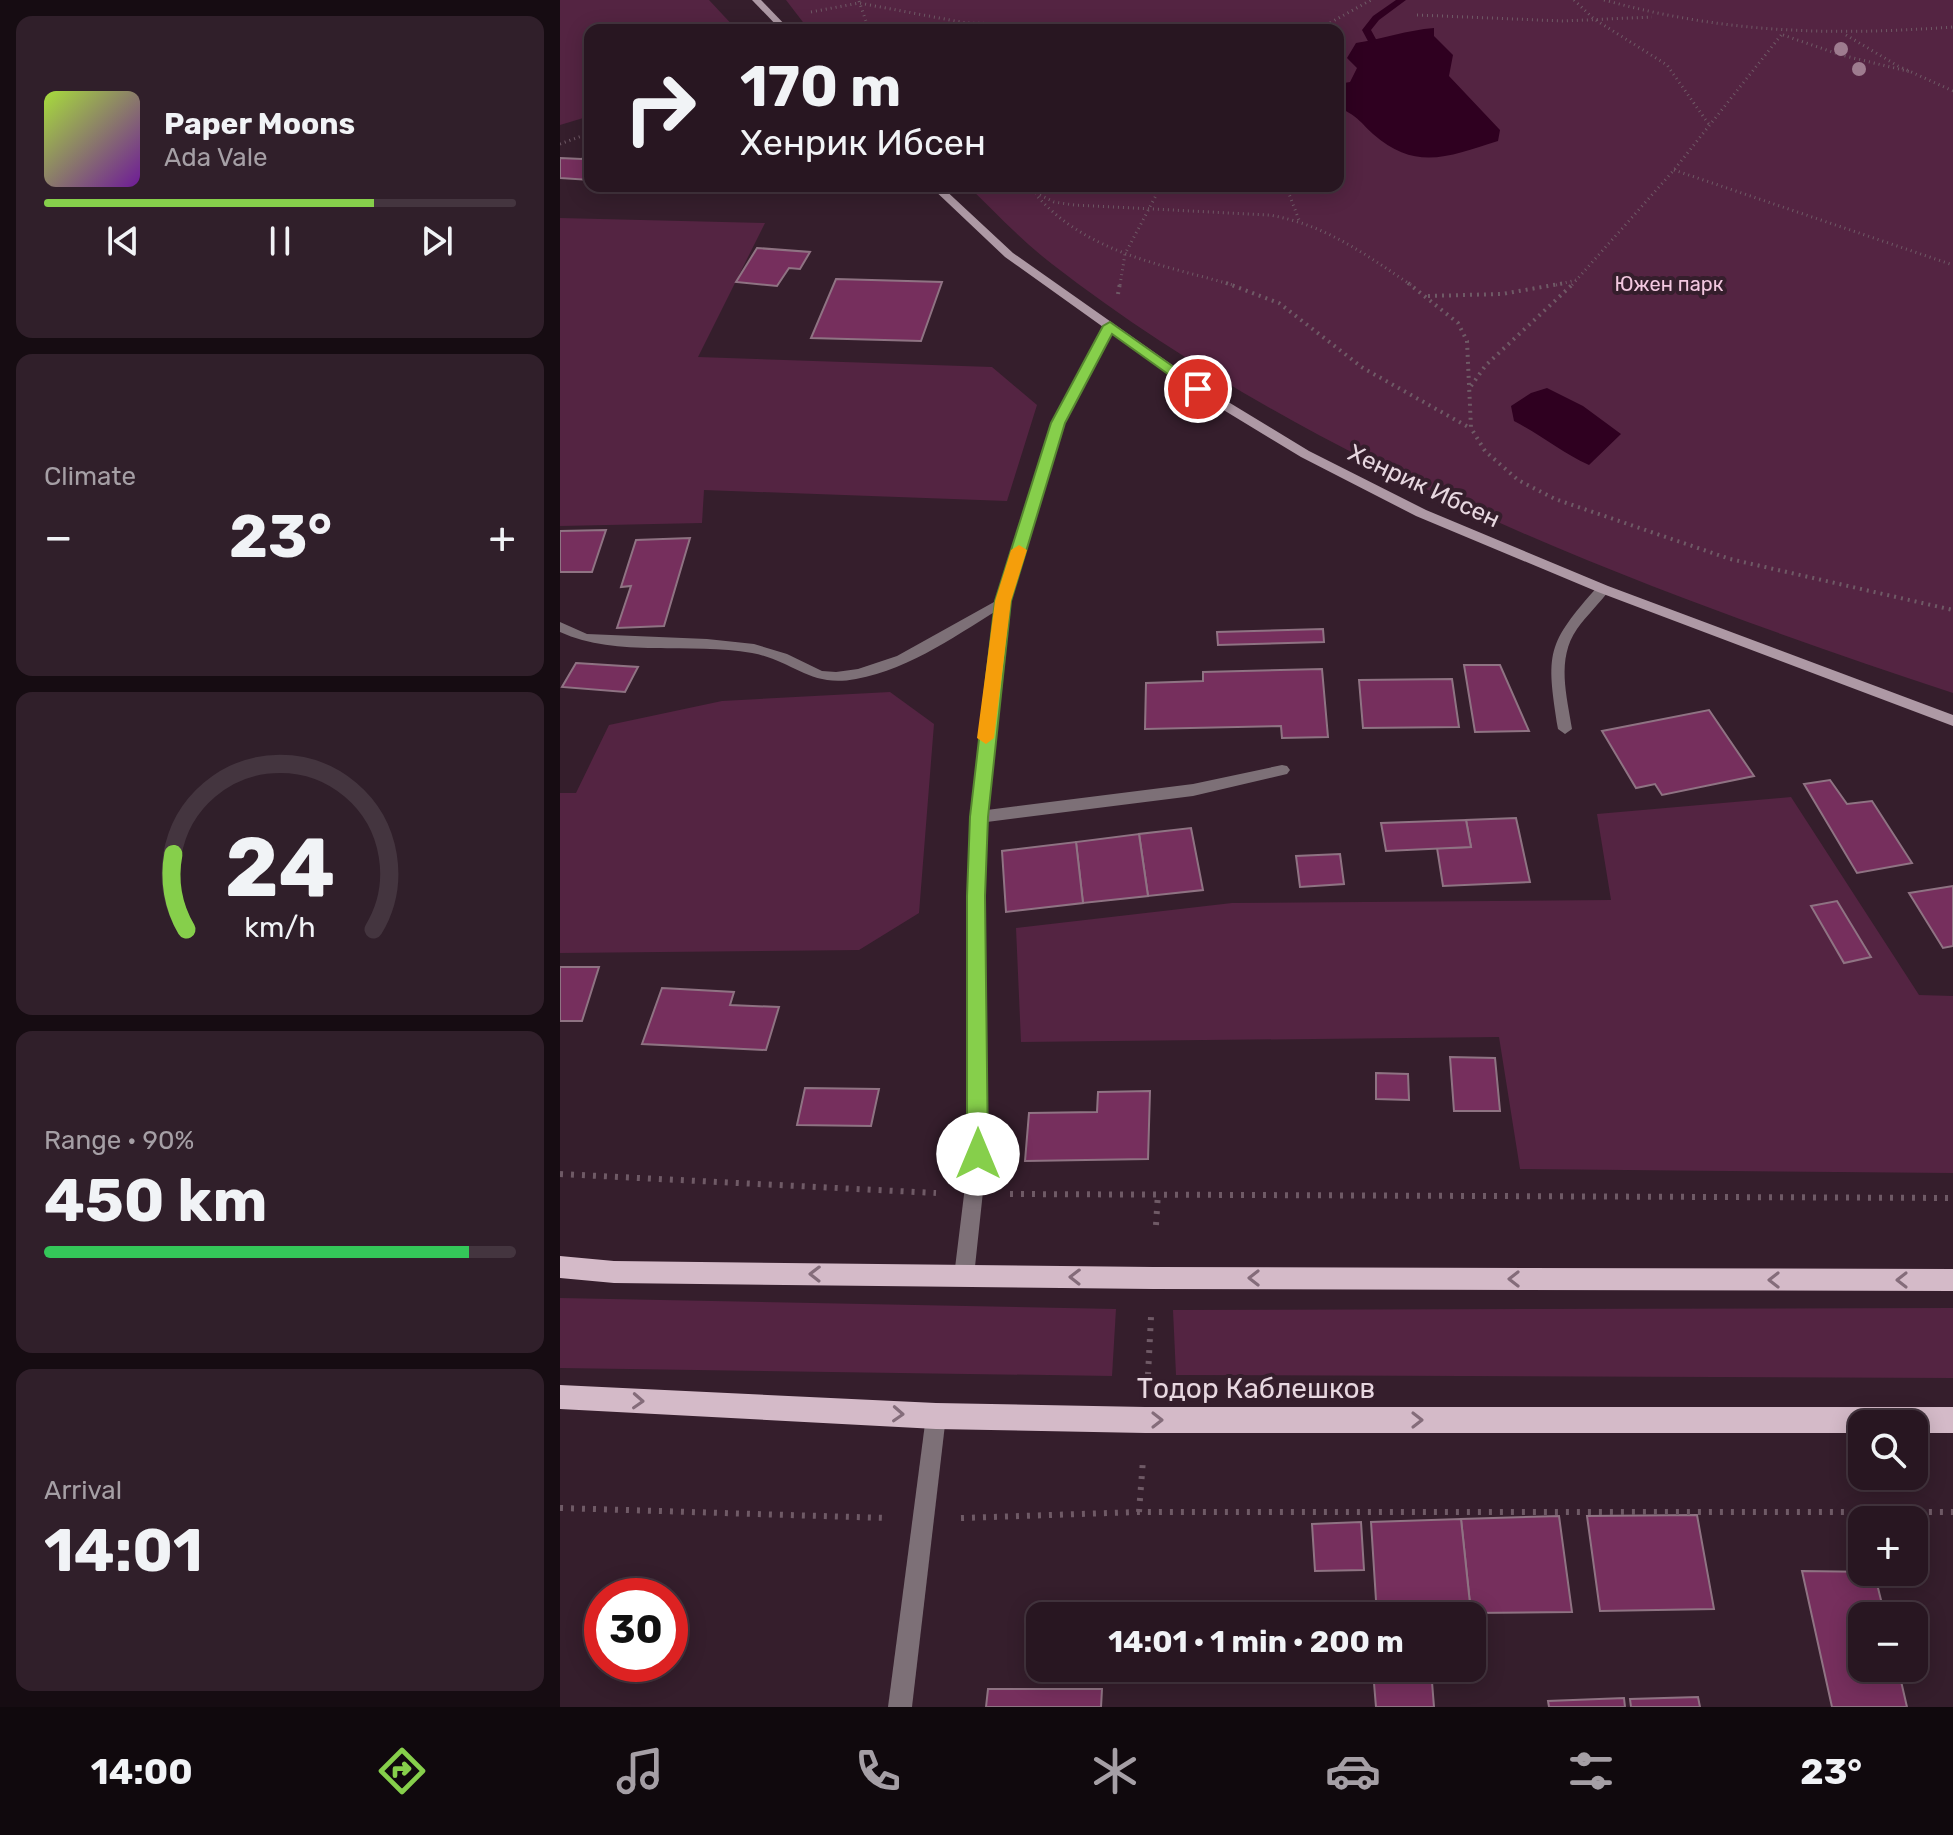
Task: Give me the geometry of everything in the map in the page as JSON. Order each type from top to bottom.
[{"type":"main road","points":[[756,0],[780,24]]},
{"type":"main road","name":"Хенрик Ибсен","points":[[941,192],[1009,255],[1198,389],[1305,454],[1421,513],[1603,589],[1953,721]]},
{"type":"main road","points":[[560,1267],[614,1272],[964,1276],[1953,1280]]},
{"type":"main road","name":"Тодор Каблешков","points":[[560,1397],[936,1416],[1145,1420],[1953,1420]]},
{"type":"street","points":[[964,1276],[978,1154],[976,896],[979,817],[1003,601],[1058,423],[1110,326]]},
{"type":"street","points":[[1565,729],[1555,662],[1565,631],[1603,589]]},
{"type":"street","points":[[560,627],[585,638],[729,647],[775,654],[805,672],[835,677],[873,669],[910,654],[1003,601]]},
{"type":"street","points":[[979,817],[1193,790],[1282,770]]},
{"type":"street","points":[[900,1707],[936,1416]]},
{"type":"path","points":[[1330,24],[1371,0]]},
{"type":"path","points":[[1574,0],[1594,19],[1667,65],[1710,126]]},
{"type":"path","points":[[1604,0],[1705,26],[1782,34],[1845,34],[1953,27]]},
{"type":"path","points":[[805,13],[858,1],[966,23],[1013,24]]},
{"type":"path","points":[[858,1],[867,24]]},
{"type":"path","points":[[1417,15],[1594,19],[1661,16]]},
{"type":"path","points":[[1782,34],[1841,55],[1911,72]]},
{"type":"path","points":[[1471,386],[1486,365],[1577,280],[1674,170],[1782,34]]},
{"type":"path","points":[[1845,34],[1911,72],[1953,91]]},
{"type":"path","points":[[560,144],[584,135]]},
{"type":"path","points":[[1674,170],[1953,265]]},
{"type":"path","points":[[1031,192],[1062,223],[1125,254],[1265,296],[1307,320],[1361,367],[1471,428],[1485,451],[1518,480],[1568,504],[1730,559],[1953,610]]},
{"type":"path","points":[[1110,326],[1125,254],[1158,192]]},
{"type":"path","points":[[1288,192],[1299,220]]},
{"type":"path","points":[[1037,196],[1074,205],[1299,220],[1342,239],[1428,296],[1458,323],[1467,341],[1471,428]]},
{"type":"path","points":[[1428,296],[1503,297],[1577,280]]},
{"type":"path","points":[[560,1174],[949,1193]]},
{"type":"path","points":[[1156,1225],[1158,1193]]},
{"type":"path","points":[[1009,1194],[1953,1198]]},
{"type":"path","points":[[1148,1375],[1152,1308]]},
{"type":"path","points":[[1139,1512],[1144,1459]]},
{"type":"path","points":[[560,1508],[925,1518],[1139,1512],[1953,1512]]},
{"type":"green space","points":[[560,0],[709,0],[731,24],[584,24],[584,118],[560,125]]},
{"type":"green space","name":"Южен парк","points":[[786,0],[1953,0],[1953,693],[1717,611],[1600,565],[1484,516],[1371,462],[1260,402],[1154,337],[1052,264],[974,192],[1344,192],[1344,24],[804,24]]},
{"type":"green space","points":[[560,218],[765,223],[698,357],[992,367],[1037,405],[1007,501],[704,490],[702,523],[560,526]]},
{"type":"green space","points":[[890,692],[934,724],[919,913],[859,950],[560,953],[560,793],[576,793],[609,725],[722,701]]},
{"type":"green space","points":[[1791,797],[1919,995],[1953,996],[1953,1173],[1520,1169],[1499,1037],[1021,1042],[1016,928],[1232,903],[1611,900],[1597,814]]},
{"type":"green space","points":[[560,1298],[1116,1309],[1112,1376],[560,1368]]},
{"type":"green space","points":[[1953,1308],[1953,1378],[1176,1375],[1173,1310]]},
{"type":"shaded area","points":[[1434,28],[1434,36],[1453,55],[1449,76],[1500,130],[1498,141],[1464,152],[1419,157],[1389,146],[1344,110],[1344,83],[1350,82],[1357,68],[1347,58],[1356,43]]},
{"type":"shaded area","points":[[1547,388],[1583,406],[1621,434],[1589,465],[1514,421],[1511,406],[1531,393]]},
{"type":"building","points":[[584,157],[584,180],[560,178],[560,158]]},
{"type":"building","points":[[757,248],[810,252],[800,269],[789,268],[777,286],[736,282]]},
{"type":"building","points":[[836,279],[942,282],[921,341],[811,338]]},
{"type":"building","points":[[606,530],[592,572],[560,572],[560,531]]},
{"type":"building","points":[[690,538],[664,626],[617,628],[631,586],[621,587],[636,540]]},
{"type":"building","points":[[1323,629],[1324,642],[1218,645],[1217,632]]},
{"type":"building","points":[[576,663],[638,667],[625,692],[562,687]]},
{"type":"building","points":[[1464,665],[1500,665],[1529,731],[1475,732]]},
{"type":"building","points":[[1322,669],[1328,737],[1282,738],[1281,726],[1145,729],[1146,683],[1203,681],[1203,672]]},
{"type":"building","points":[[1452,679],[1459,727],[1363,728],[1359,680]]},
{"type":"building","points":[[1709,710],[1754,776],[1662,795],[1655,784],[1636,788],[1602,731]]},
{"type":"building","points":[[1830,780],[1847,804],[1872,801],[1912,863],[1857,873],[1804,784]]},
{"type":"building","points":[[1516,818],[1530,882],[1443,886],[1437,848],[1471,847],[1466,820]]},
{"type":"building","points":[[1466,820],[1471,847],[1386,851],[1381,823]]},
{"type":"building","points":[[1191,828],[1203,890],[1148,896],[1139,834]]},
{"type":"building","points":[[1139,834],[1148,896],[1083,903],[1076,842]]},
{"type":"building","points":[[1076,842],[1083,903],[1006,912],[1002,851]]},
{"type":"building","points":[[1340,854],[1344,884],[1300,887],[1296,856]]},
{"type":"building","points":[[1953,886],[1953,946],[1943,948],[1909,893]]},
{"type":"building","points":[[1837,901],[1871,957],[1844,963],[1811,906]]},
{"type":"building","points":[[560,967],[599,967],[582,1021],[560,1021]]},
{"type":"building","points":[[662,988],[734,992],[730,1005],[779,1007],[766,1050],[642,1044]]},
{"type":"building","points":[[1450,1057],[1495,1058],[1500,1111],[1454,1111]]},
{"type":"building","points":[[1376,1073],[1408,1074],[1409,1100],[1376,1099]]},
{"type":"building","points":[[805,1088],[879,1089],[871,1126],[797,1125]]},
{"type":"building","points":[[1150,1091],[1148,1159],[1025,1161],[1029,1113],[1097,1112],[1098,1092]]},
{"type":"building","points":[[1697,1515],[1714,1609],[1600,1611],[1587,1516]]},
{"type":"building","points":[[1559,1516],[1572,1612],[1486,1613],[1486,1602],[1470,1602],[1461,1519]]},
{"type":"building","points":[[1461,1519],[1470,1602],[1376,1602],[1371,1522]]},
{"type":"building","points":[[1361,1522],[1364,1570],[1315,1571],[1312,1524]]},
{"type":"building","points":[[1802,1571],[1848,1572],[1848,1586],[1878,1586],[1882,1602],[1848,1602],[1848,1682],[1901,1682],[1907,1707],[1832,1707]]},
{"type":"building","points":[[1432,1682],[1434,1707],[1376,1707],[1374,1683]]},
{"type":"building","points":[[988,1689],[1102,1689],[1101,1707],[986,1707]]},
{"type":"building","points":[[1698,1697],[1700,1707],[1631,1707],[1630,1699]]},
{"type":"building","points":[[1624,1698],[1625,1707],[1549,1707],[1548,1701]]},
{"type":"waterway","points":[[1372,41],[1366,30],[1376,18],[1402,0]]},
{"type":"slow traffic","points":[[986,738],[1003,601],[1019,550]]},
{"type":"route","points":[[978,1154],[976,896],[979,817],[986,729],[1003,601],[1058,423],[1110,326],[1198,389]]}]
